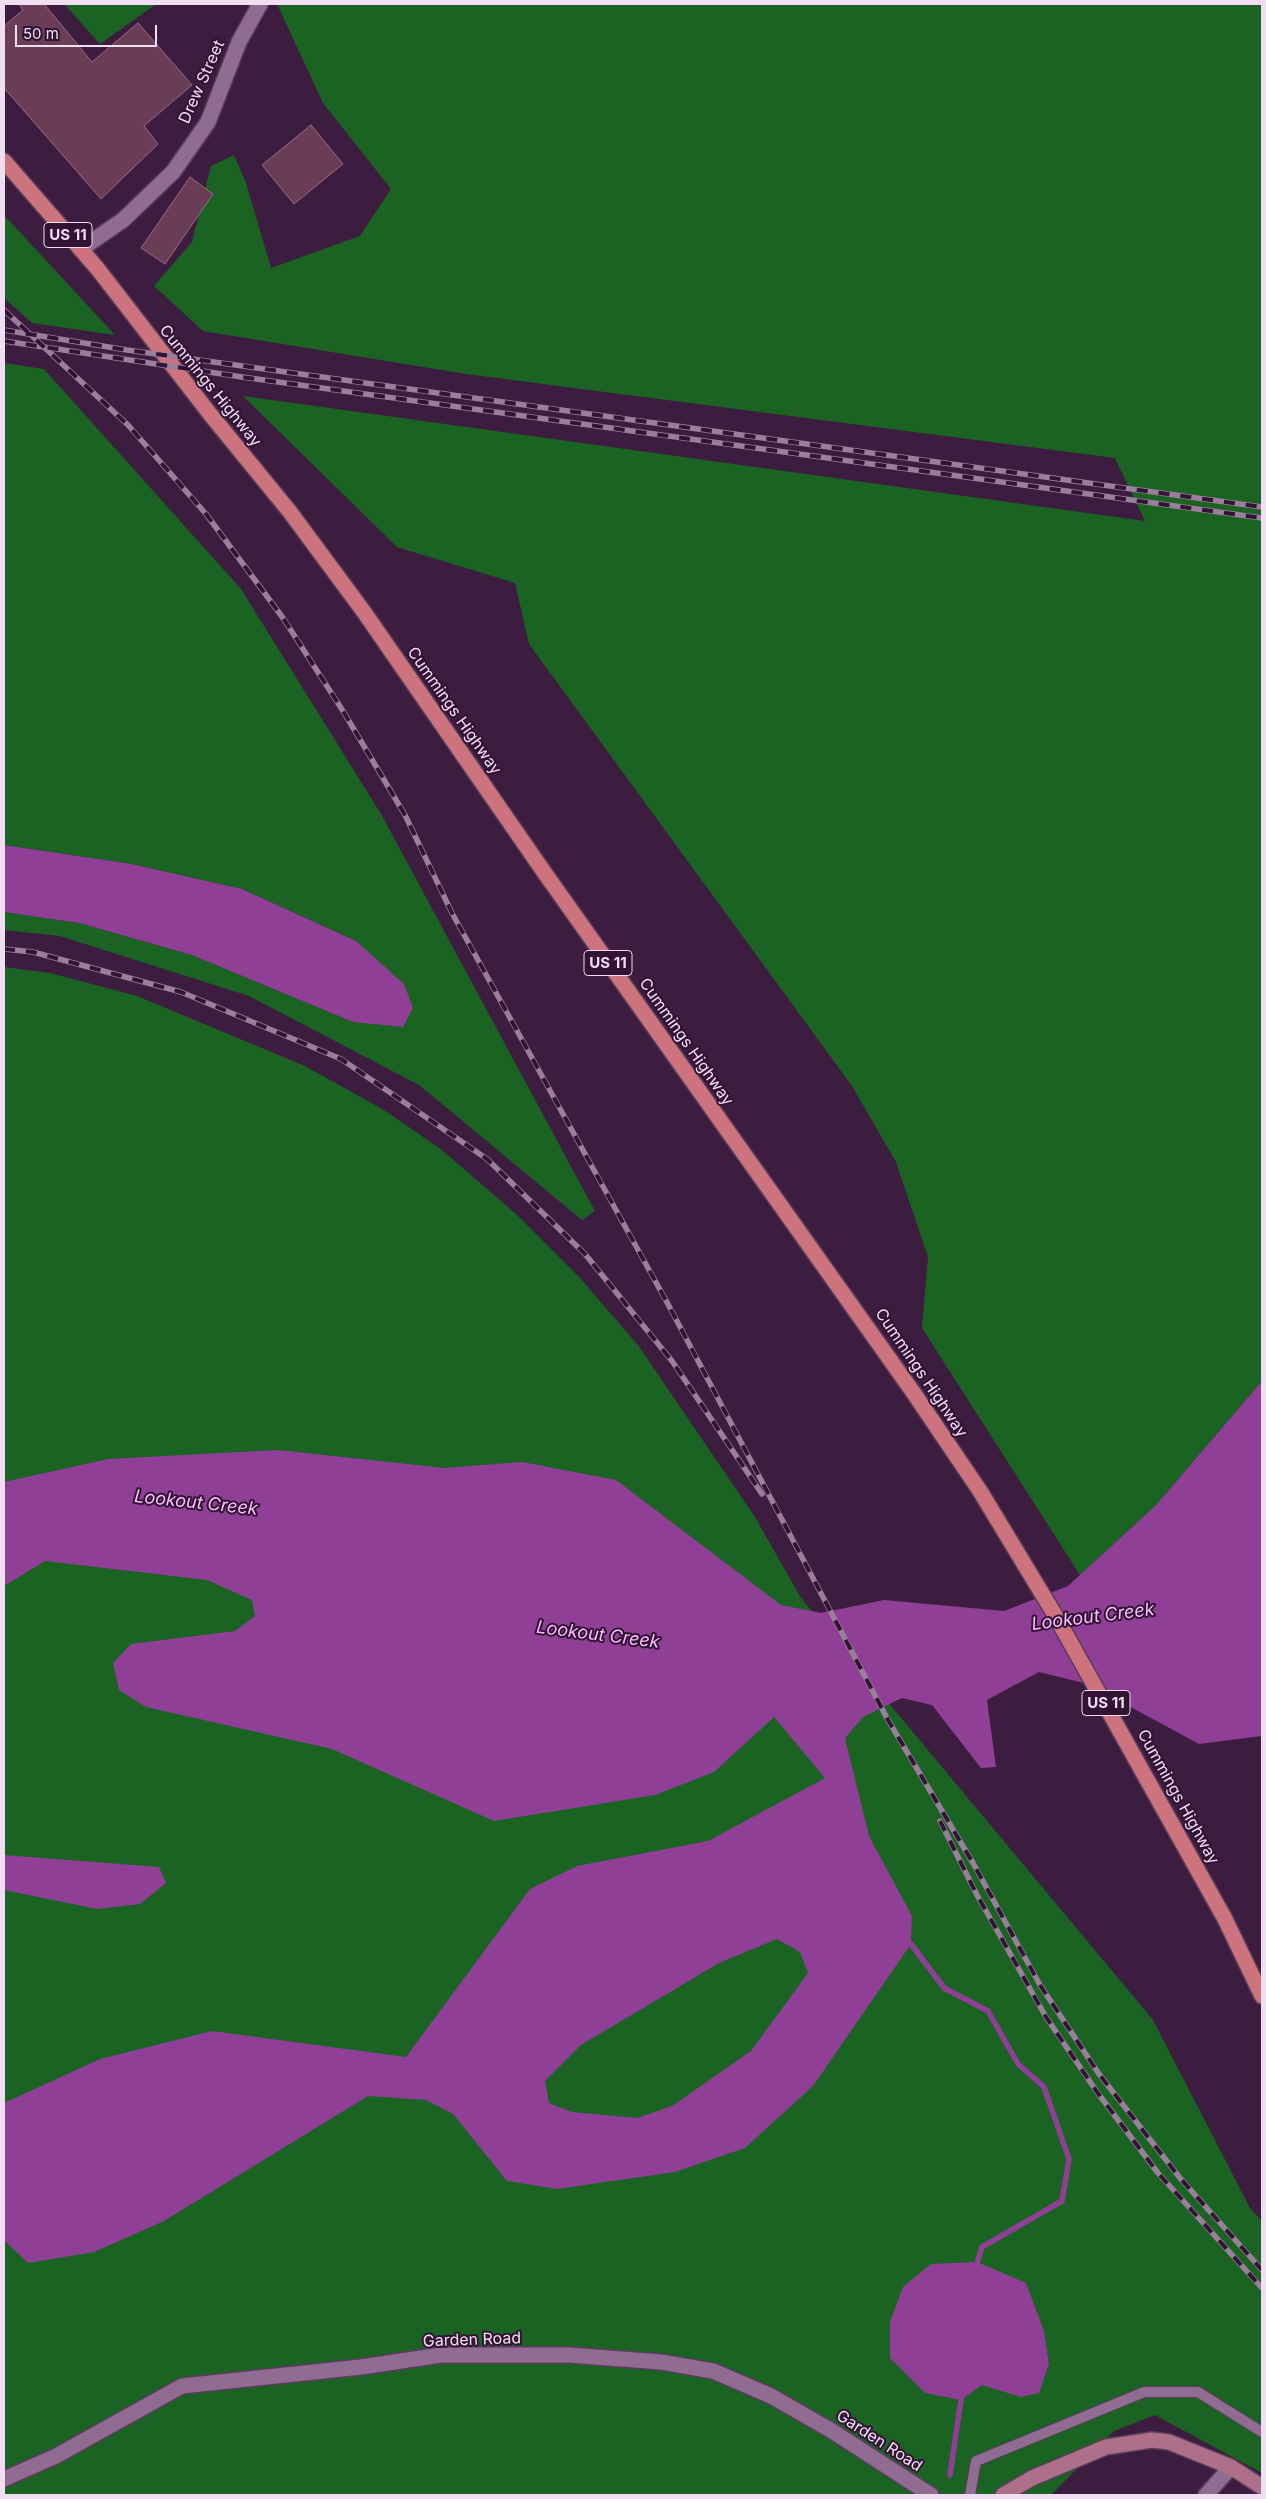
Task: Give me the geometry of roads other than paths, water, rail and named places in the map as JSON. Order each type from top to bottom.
[{"type":"main road","name":"Cummings Highway","points":[[4,161],[81,249],[210,414],[290,512],[370,620],[706,1101],[843,1291],[980,1491],[1103,1698],[1225,1919],[1262,1996]]},
{"type":"main road","points":[[1003,2495],[1032,2478],[1106,2446],[1152,2440],[1170,2442],[1231,2467],[1262,2487]]},
{"type":"street","name":"Drew Street","points":[[81,249],[123,220],[173,172],[208,122],[239,42],[260,4]]},
{"type":"street","name":"Garden Road","points":[[4,2479],[56,2456],[182,2386],[361,2367],[441,2355],[569,2355],[661,2362],[713,2371],[771,2396],[832,2431],[931,2495]]},
{"type":"street","points":[[1206,2495],[1231,2467]]},
{"type":"lane","points":[[970,2495],[976,2461],[1144,2392],[1198,2392],[1262,2432]]},
{"type":"water","points":[[4,845],[132,864],[242,889],[356,941],[404,984],[413,1008],[403,1027],[353,1022],[192,955],[79,923],[4,912]]},
{"type":"water","name":"Lookout Creek","points":[[1262,1381],[1262,1736],[1199,1744],[1088,1684],[1039,1672],[987,1700],[996,1767],[981,1768],[932,1705],[902,1698],[863,1717],[845,1738],[869,1836],[912,1916],[911,1944],[813,2086],[745,2148],[675,2172],[557,2189],[507,2181],[453,2114],[426,2100],[368,2096],[164,2221],[94,2252],[28,2263],[4,2240],[4,2103],[100,2059],[212,2031],[406,2057],[530,1889],[577,1866],[708,1841],[825,1778],[774,1717],[714,1772],[655,1795],[494,1821],[332,1749],[146,1707],[119,1690],[113,1663],[131,1644],[235,1631],[255,1616],[252,1600],[207,1580],[45,1561],[4,1586],[4,1482],[108,1459],[278,1450],[444,1468],[522,1462],[616,1480],[781,1605],[821,1613],[884,1600],[1004,1611],[1068,1586],[1156,1505]],"holes":[[[777,1939],[800,1952],[808,1973],[751,2051],[672,2106],[637,2118],[572,2112],[549,2103],[545,2081],[581,2045],[719,1963]]]},
{"type":"water","points":[[4,1855],[159,1867],[166,1883],[140,1904],[97,1909],[4,1890]]},
{"type":"water","points":[[977,2262],[1026,2283],[1044,2331],[1049,2364],[1039,2393],[1021,2397],[982,2385],[961,2400],[925,2393],[890,2358],[890,2322],[903,2287],[931,2264]]},
{"type":"waterway","points":[[906,1942],[911,1944],[944,1988],[988,2011],[1018,2064],[1044,2087],[1069,2159],[1062,2201],[982,2247],[975,2270]]},
{"type":"waterway","points":[[950,2475],[962,2393]]},
{"type":"railway","points":[[4,310],[128,425],[206,514],[283,618],[343,711],[405,815],[452,913],[669,1306],[888,1720],[973,1863],[1040,1985],[1099,2074],[1180,2178],[1262,2270]]},
{"type":"railway","points":[[4,330],[127,350],[1262,507]]},
{"type":"railway","points":[[4,341],[242,377],[1262,518]]},
{"type":"railway","points":[[4,949],[33,952],[181,992],[341,1059],[487,1159],[585,1254],[672,1361],[762,1494]]},
{"type":"railway","points":[[940,1821],[977,1895],[1046,2017],[1097,2092],[1158,2173],[1262,2288]]}]
